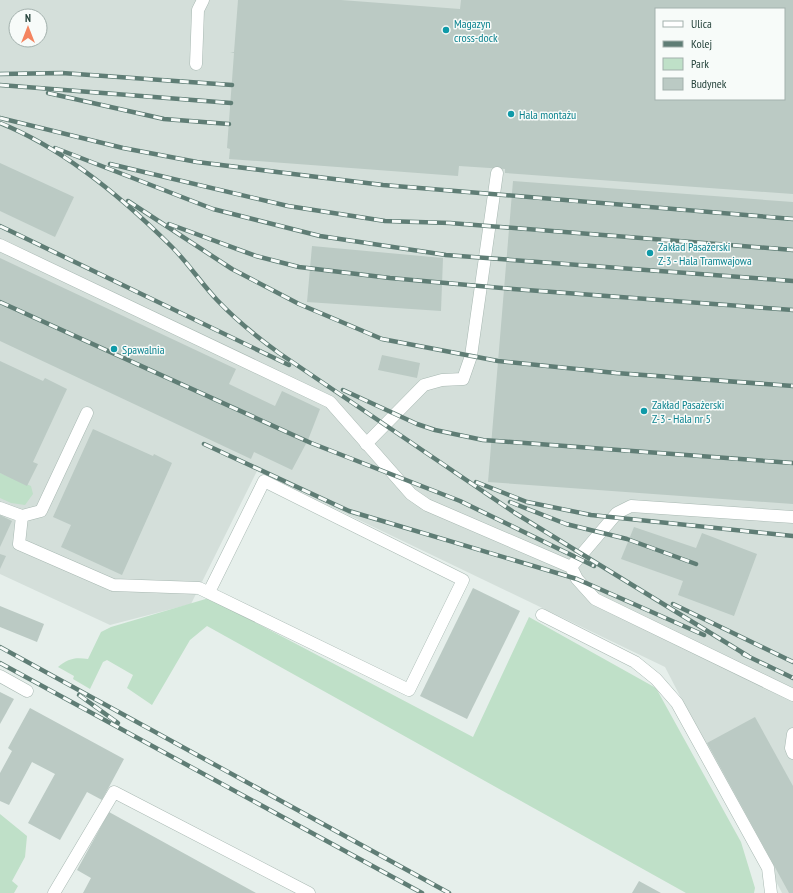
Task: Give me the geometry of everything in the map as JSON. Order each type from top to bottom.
[{"type":"lane","points":[[196,64],[198,10],[203,0]]},
{"type":"lane","points":[[366,444],[424,385],[442,380],[463,379],[471,356],[497,173]]},
{"type":"lane","points":[[0,245],[330,402],[411,494],[427,505],[571,567],[577,579],[595,599],[793,695]]},
{"type":"lane","points":[[0,508],[22,516],[41,511],[87,413]]},
{"type":"lane","points":[[22,516],[19,544],[113,585],[199,588],[409,690],[463,580],[264,481],[209,592]]},
{"type":"lane","points":[[571,567],[617,513],[631,506],[793,516]]},
{"type":"lane","points":[[542,615],[636,662],[656,680],[677,703],[768,868],[771,893]]},
{"type":"lane","points":[[0,676],[27,691]]},
{"type":"lane","points":[[793,734],[790,748],[793,753]]},
{"type":"lane","points":[[54,893],[114,792],[309,893]]},
{"type":"shaded area","points":[[0,0],[793,0],[793,893],[782,893],[665,667],[257,471],[191,604],[110,625],[0,574]]},
{"type":"green space","points":[[0,473],[31,486],[33,494],[25,505],[11,503],[0,498]]},
{"type":"green space","points":[[209,598],[473,737],[529,617],[656,688],[741,842],[755,888],[754,893],[686,893],[207,626],[190,640],[152,705],[127,688],[133,675],[107,660],[103,662],[90,689],[73,679],[74,676],[58,667],[72,659],[88,659],[101,632],[111,627]]},
{"type":"green space","points":[[0,814],[27,836],[25,857],[12,881],[18,886],[14,893],[0,893]]},
{"type":"building","name":"Hala montażu","points":[[238,0],[341,0],[460,9],[461,0],[793,0],[793,194],[505,173],[505,169],[459,166],[458,176],[229,159],[230,149],[227,148],[234,53],[230,53],[234,52]]},
{"type":"building","points":[[0,163],[74,197],[55,237],[0,211]]},
{"type":"building","points":[[513,181],[793,202],[793,504],[488,482]]},
{"type":"building","points":[[312,246],[443,258],[441,311],[307,302]]},
{"type":"building","points":[[0,258],[236,369],[229,384],[275,406],[282,391],[320,409],[308,440],[292,470],[254,452],[251,459],[0,341]]},
{"type":"building","points":[[382,355],[420,363],[417,378],[378,370]]},
{"type":"building","points":[[0,361],[43,381],[45,378],[67,389],[33,462],[38,464],[27,486],[0,473]]},
{"type":"building","points":[[93,429],[172,463],[122,575],[61,547],[71,525],[53,517]]},
{"type":"building","points":[[0,515],[12,521],[0,547]]},
{"type":"building","points":[[634,527],[696,548],[702,533],[757,554],[734,616],[678,595],[683,581],[621,559]]},
{"type":"building","points":[[0,554],[6,556],[0,569]]},
{"type":"building","points":[[473,588],[520,611],[467,719],[420,696]]},
{"type":"building","points":[[0,606],[44,624],[37,642],[0,627]]},
{"type":"building","points":[[0,692],[14,699],[0,724]]},
{"type":"building","points":[[30,708],[124,759],[102,800],[87,792],[60,840],[28,823],[55,774],[32,762],[9,805],[0,801],[0,773],[12,751],[8,748]]},
{"type":"building","points":[[755,717],[793,786],[793,893],[789,893],[707,743]]},
{"type":"building","points":[[109,812],[256,893],[83,893],[91,878],[77,870]]},
{"type":"building","points":[[639,881],[661,893],[632,893]]},
{"type":"railway","points":[[0,74],[62,73],[232,85]]},
{"type":"railway","points":[[0,85],[231,103]]},
{"type":"railway","points":[[48,93],[164,119],[229,124]]},
{"type":"railway","points":[[0,118],[123,148],[197,162],[383,185],[793,219]]},
{"type":"railway","points":[[0,123],[47,146],[92,176],[113,193],[172,247],[224,307],[247,328],[279,353],[515,513],[748,656]]},
{"type":"railway","points":[[55,148],[213,209],[320,236],[446,255],[793,281]]},
{"type":"railway","points":[[110,164],[288,206],[385,221],[450,223],[793,250]]},
{"type":"railway","points":[[128,201],[232,269],[299,304],[382,339],[498,361],[616,373],[793,386]]},
{"type":"railway","points":[[169,224],[256,256],[299,267],[390,278],[513,289],[793,310]]},
{"type":"railway","points":[[0,226],[289,365]]},
{"type":"railway","points":[[0,302],[311,443],[460,501],[594,566]]},
{"type":"railway","points":[[343,390],[417,424],[435,430],[483,440],[793,463]]},
{"type":"railway","points":[[204,444],[349,511],[577,579],[704,635]]},
{"type":"railway","points":[[476,482],[527,502],[591,515],[793,536]]},
{"type":"railway","points":[[510,502],[566,524],[627,539],[696,564]]},
{"type":"railway","points":[[673,604],[793,662]]},
{"type":"railway","points":[[0,647],[449,893]]},
{"type":"railway","points":[[743,654],[793,678]]},
{"type":"railway","points":[[0,663],[422,893]]},
{"type":"railway","points":[[79,695],[118,723]]},
{"type":"place","name":"Magazyn cross-dock","points":[[446,30]]},
{"type":"place","name":"Hala montażu","points":[[511,114]]},
{"type":"place","name":"Zakład Pasażerski Z-3 - Hala Tramwajowa","points":[[650,253]]},
{"type":"place","name":"Spawalnia","points":[[114,349]]},
{"type":"place","name":"Zakład Pasażerski Z-3 - Hala nr 5","points":[[644,411]]}]
